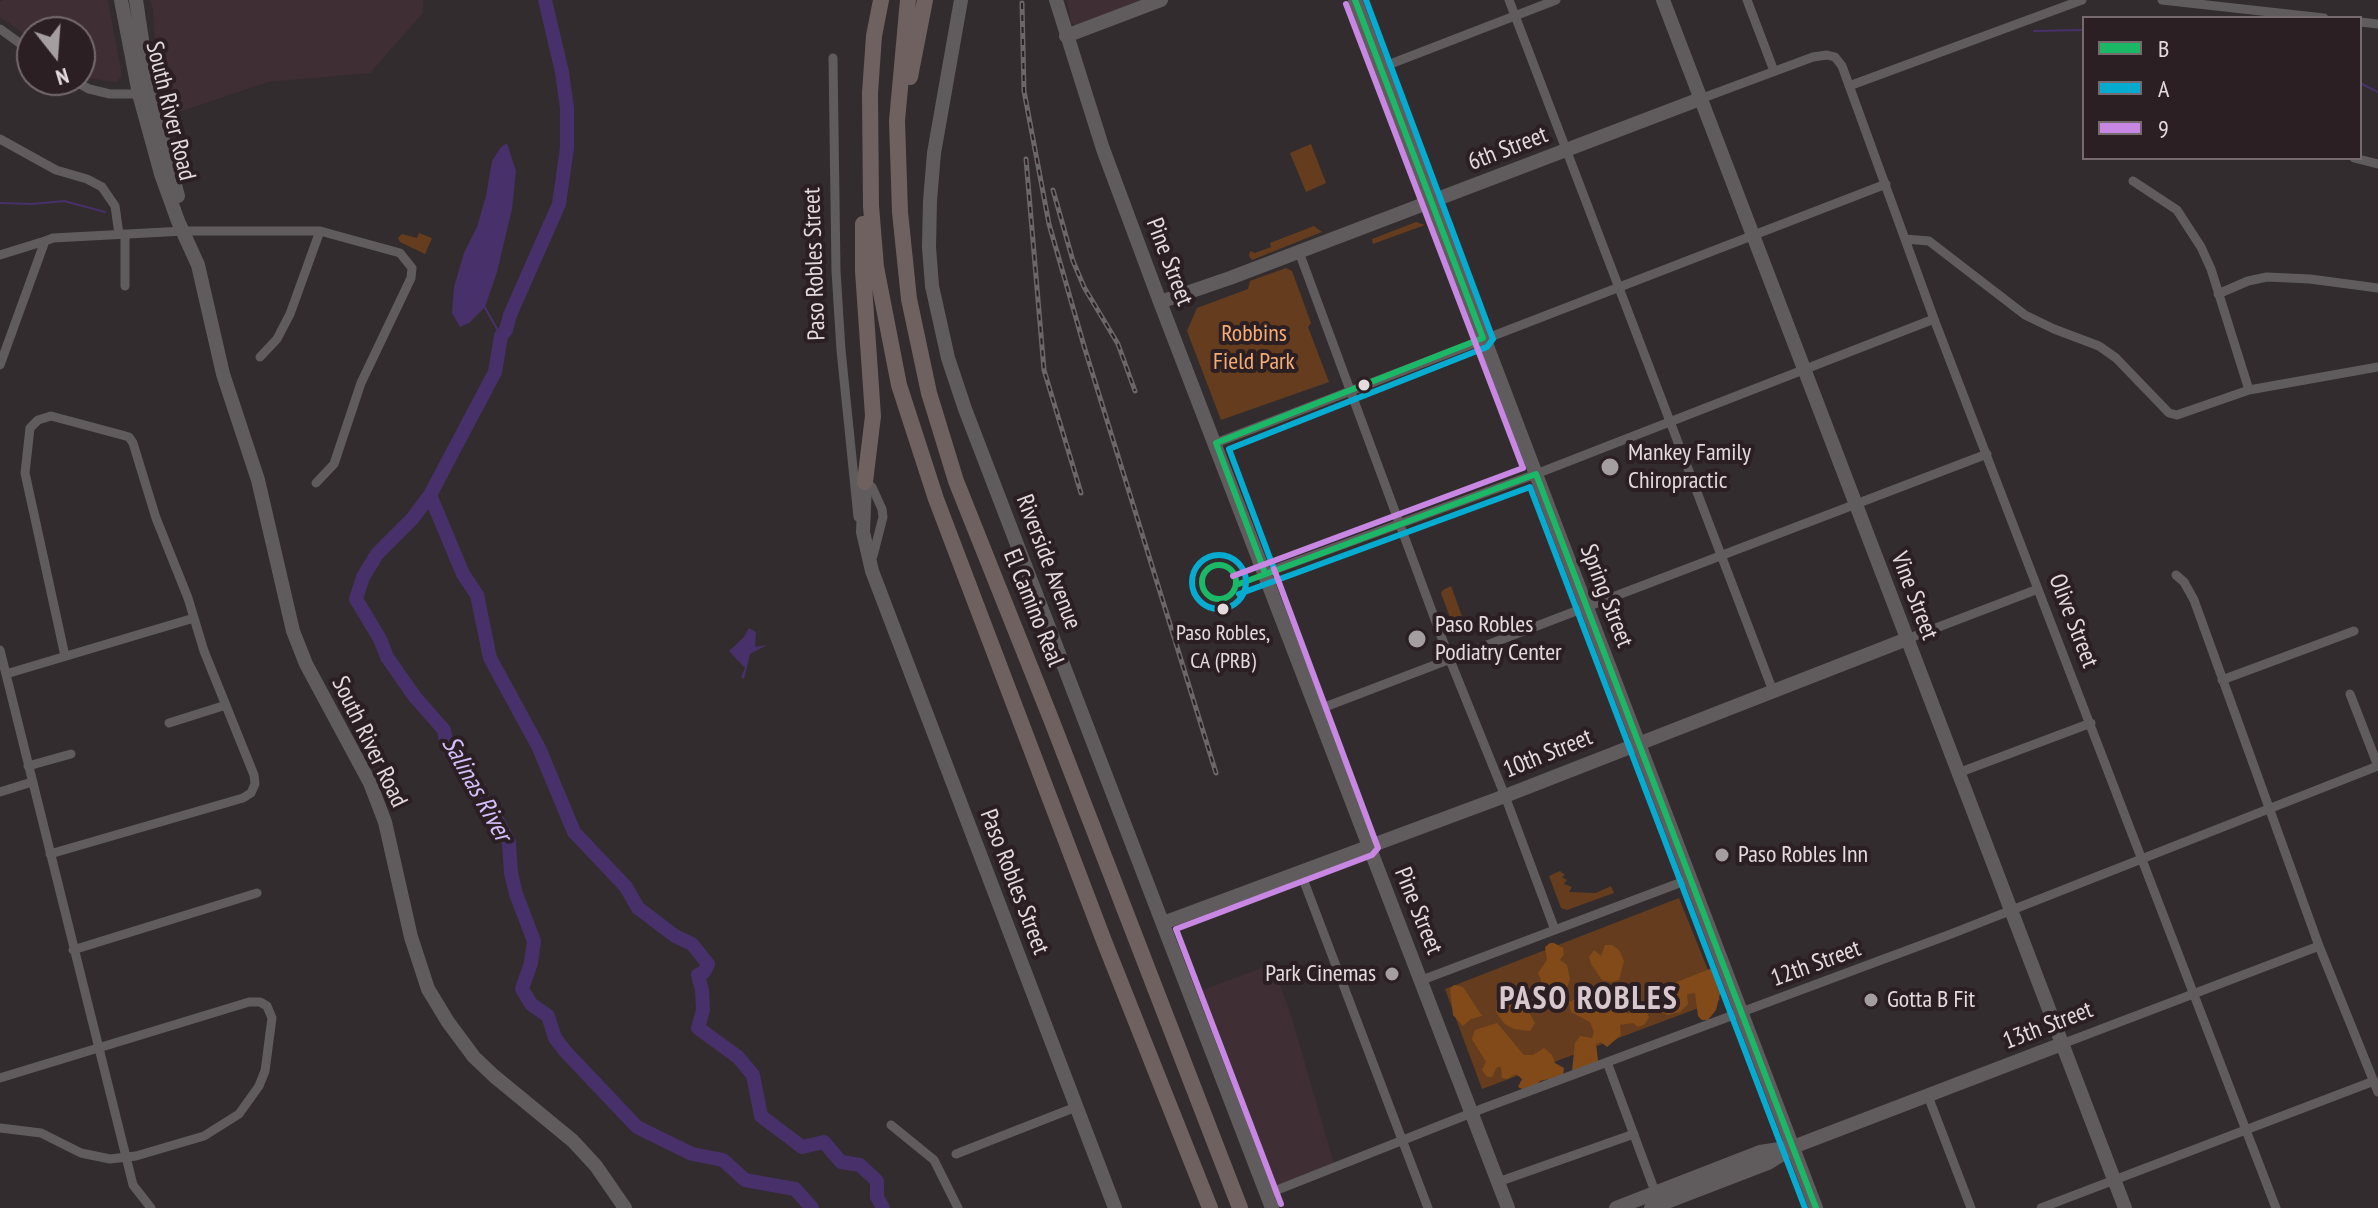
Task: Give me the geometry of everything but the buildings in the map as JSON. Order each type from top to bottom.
[{"type":"highway","points":[[881,0],[874,36],[869,159],[876,267],[899,385],[936,499],[1104,941],[1210,1208]]},
{"type":"highway","name":"El Camino Real","points":[[908,0],[897,121],[900,212],[909,299],[929,393],[956,481],[1240,1208]]},
{"type":"highway","points":[[897,121],[908,92],[925,0]]},
{"type":"highway","points":[[865,482],[873,416],[863,271],[864,194],[869,159]]},
{"type":"street","name":"South River Road","points":[[121,0],[161,174],[198,265],[223,374],[258,480],[293,631],[306,664],[370,783],[385,822],[411,937],[428,989],[474,1057],[573,1141],[596,1166],[625,1208]]},
{"type":"street","name":"South River Road","points":[[136,0],[144,94]]},
{"type":"street","name":"Riverside Avenue","points":[[961,0],[934,153],[930,201],[929,247],[938,317],[965,409],[1269,1201]]},
{"type":"street","name":"Pine Street","points":[[1056,0],[1103,149],[1160,302],[1508,1208]]},
{"type":"street","points":[[1066,36],[1161,0]]},
{"type":"street","name":"Spring Street","points":[[1355,0],[1816,1208]]},
{"type":"street","points":[[1509,0],[1773,691]]},
{"type":"street","points":[[1380,68],[1556,0]]},
{"type":"street","name":"Vine Street","points":[[1663,0],[2125,1208]]},
{"type":"street","points":[[1747,0],[1774,71]]},
{"type":"street","points":[[1849,86],[2082,0]]},
{"type":"street","points":[[2162,0],[2247,5],[2312,16]]},
{"type":"street","name":"6th Street","points":[[1160,302],[1774,71],[1827,55]]},
{"type":"street","name":"Olive Street","points":[[1827,55],[1838,60],[1849,86],[1934,319],[2276,1208]]},
{"type":"street","name":"Paso Robles Street","points":[[833,58],[836,271],[858,514],[872,571],[1115,1208]]},
{"type":"street","points":[[96,91],[144,94]]},
{"type":"street","points":[[0,139],[56,170],[87,179],[102,187],[110,196],[122,234],[125,286]]},
{"type":"street","points":[[2133,181],[2184,218],[2211,269],[2249,390]]},
{"type":"street","points":[[1216,443],[1886,184]]},
{"type":"street","points":[[0,255],[53,238],[184,231],[320,231],[400,253],[412,268],[405,292],[361,383],[334,464],[316,483]]},
{"type":"street","points":[[260,357],[277,339],[290,314],[320,231]]},
{"type":"street","points":[[1905,239],[1929,241],[2025,315],[2099,346],[2116,358],[2169,413],[2182,415],[2249,390],[2378,367]]},
{"type":"street","points":[[0,365],[45,241]]},
{"type":"street","points":[[1299,252],[1450,660],[1555,930]]},
{"type":"street","points":[[2218,294],[2248,281],[2267,277],[2378,288]]},
{"type":"street","points":[[1265,573],[1536,474],[1934,319]]},
{"type":"street","points":[[50,854],[243,798],[251,793],[255,784],[156,518],[133,443],[129,437],[51,416],[38,420],[30,428],[26,484],[65,656]]},
{"type":"street","points":[[1317,710],[1987,454]]},
{"type":"street","name":"Paso Robles Street","points":[[852,467],[880,500],[883,517],[873,547],[872,571]]},
{"type":"street","name":"Paso Robles Street","points":[[863,532],[865,482]]},
{"type":"street","points":[[2176,575],[2184,582],[2194,600],[2319,946],[2378,1092]]},
{"type":"street","name":"10th Street","points":[[1163,923],[1505,796],[2038,589]]},
{"type":"street","points":[[6,674],[194,618]]},
{"type":"street","points":[[2222,680],[2354,631]]},
{"type":"street","points":[[0,650],[133,1185],[151,1208]]},
{"type":"street","points":[[2350,694],[2378,766]]},
{"type":"street","points":[[169,723],[226,705]]},
{"type":"street","points":[[1958,773],[2091,723]]},
{"type":"street","points":[[28,766],[71,754]]},
{"type":"street","name":"12th Street","points":[[1269,1201],[1472,1113],[1741,1011],[1798,993],[2378,766]]},
{"type":"street","points":[[0,792],[32,782]]},
{"type":"street","points":[[1300,871],[1428,1208]]},
{"type":"street","points":[[1422,980],[1690,879]]},
{"type":"street","points":[[73,950],[257,893]]},
{"type":"street","name":"13th Street","points":[[1616,1208],[1657,1204],[1760,1152],[1793,1147],[2319,946]]},
{"type":"street","points":[[0,1078],[249,1002],[267,1006],[272,1018],[265,1071],[259,1086],[239,1114],[204,1136],[126,1157],[96,1157],[41,1133],[0,1128]]},
{"type":"street","points":[[1607,1062],[1657,1204]]},
{"type":"street","points":[[2041,1208],[2374,1081]]},
{"type":"street","points":[[1928,1096],[1971,1208]]},
{"type":"street","points":[[956,1154],[1076,1107]]},
{"type":"street","points":[[891,1125],[934,1160],[958,1208]]},
{"type":"street","points":[[1498,1182],[1634,1134]]},
{"type":"shaded area","points":[[108,0],[122,76],[116,82],[96,79],[96,16],[16,16],[16,28],[0,17],[0,2]]},
{"type":"shaded area","points":[[150,0],[423,0],[423,13],[370,73],[268,82],[167,116],[157,73]]},
{"type":"shaded area","points":[[1067,0],[1144,0],[1079,27],[1071,23]]},
{"type":"shaded area","points":[[507,143],[516,171],[512,209],[497,272],[485,307],[469,323],[460,327],[452,313],[454,287],[464,253],[477,227],[492,161]]},
{"type":"shaded area","points":[[749,628],[756,632],[755,647],[767,645],[750,654],[744,679],[741,677],[745,668],[729,651]]},
{"type":"shaded area","points":[[1550,943],[1563,948],[1564,954],[1560,960],[1567,965],[1570,979],[1566,991],[1554,997],[1545,995],[1538,973],[1547,960],[1545,947]]},
{"type":"shaded area","points":[[1605,945],[1619,950],[1624,961],[1619,980],[1602,980],[1591,964],[1589,957],[1594,950],[1601,956]]},
{"type":"shaded area","points":[[1272,964],[1292,1018],[1334,1164],[1265,1190],[1192,994]]},
{"type":"shaded area","points":[[1712,968],[1722,986],[1716,1010],[1708,1020],[1698,1016],[1695,993],[1687,994],[1688,1004],[1680,1012],[1668,1015],[1661,1012],[1660,1005],[1667,986]]},
{"type":"shaded area","points":[[1454,985],[1463,987],[1482,1016],[1471,1019],[1463,1026],[1453,1015],[1450,989]]},
{"type":"shaded area","points":[[1606,992],[1628,1014],[1645,1009],[1649,1017],[1645,1024],[1638,1027],[1633,1023],[1620,1025],[1621,1035],[1607,1047],[1601,1042],[1596,1044],[1598,1060],[1595,1069],[1572,1071],[1575,1043],[1580,1036],[1592,1038],[1594,1032],[1590,1022],[1571,1012],[1569,1002],[1588,993]]},
{"type":"shaded area","points":[[1496,1000],[1517,1002],[1528,1010],[1535,1023],[1530,1031],[1505,1024],[1496,1012]]},
{"type":"shaded area","points":[[1497,1023],[1524,1055],[1533,1055],[1544,1048],[1555,1063],[1564,1068],[1563,1076],[1540,1081],[1531,1093],[1518,1087],[1522,1079],[1516,1074],[1502,1078],[1501,1067],[1497,1067],[1492,1077],[1487,1077],[1482,1070],[1486,1062],[1472,1039],[1475,1030]]},
{"type":"green space","points":[[1311,144],[1326,183],[1306,192],[1290,153]]},
{"type":"green space","points":[[1416,222],[1425,225],[1373,244],[1372,239]]},
{"type":"green space","points":[[1314,226],[1322,232],[1252,260],[1249,256],[1250,251],[1255,253],[1271,247],[1270,243]]},
{"type":"green space","points":[[419,233],[432,238],[425,254],[400,242],[398,238],[402,234],[417,238]]},
{"type":"green space","name":"Robbins Field Park","points":[[1286,268],[1292,271],[1311,323],[1308,327],[1329,382],[1221,420],[1187,331],[1197,308],[1248,289],[1250,281]]},
{"type":"green space","points":[[1451,586],[1463,619],[1455,622],[1451,620],[1441,593]]},
{"type":"green space","points":[[1560,871],[1567,880],[1564,884],[1572,887],[1569,892],[1596,893],[1611,886],[1614,893],[1567,910],[1561,908],[1549,876]]},
{"type":"green space","points":[[1679,898],[1720,1000],[1482,1089],[1445,989]]},
{"type":"waterway","name":"Salinas River","points":[[545,0],[567,108],[567,148],[559,204],[501,336],[495,372],[430,495],[463,574],[477,595],[490,658],[539,748],[574,832],[626,887],[638,908],[675,936],[692,944],[708,964],[704,972],[698,975],[703,1010],[698,1028],[738,1057],[753,1075],[761,1116],[802,1147],[824,1142],[841,1162],[860,1165],[877,1181],[877,1197],[883,1208]]},
{"type":"waterway","points":[[2034,31],[2082,30]]},
{"type":"waterway","points":[[2362,84],[2378,92]]},
{"type":"waterway","points":[[0,203],[64,201],[105,212]]},
{"type":"waterway","points":[[484,306],[501,336]]},
{"type":"waterway","name":"Salinas River","points":[[430,495],[412,519],[377,554],[363,577],[356,599],[387,657],[415,697],[444,730],[447,746],[458,766],[496,818],[509,842],[516,894],[534,941],[531,963],[522,989],[531,1004],[548,1016],[555,1038],[565,1051],[637,1127],[692,1154],[723,1160],[745,1180],[795,1189],[812,1208]]},
{"type":"railway","points":[[1022,3],[1024,91],[1049,224],[1216,773]]},
{"type":"railway","points":[[1026,159],[1044,370],[1081,493]]},
{"type":"railway","points":[[1053,190],[1073,261],[1084,287],[1118,344],[1135,391]]},
{"type":"transit line","name":"B","points":[[1265,573],[1216,443],[1483,338],[1355,0]]},
{"type":"transit line","name":"A","points":[[1274,569],[1229,449],[1487,347],[1493,339],[1366,0]]},
{"type":"transit line","name":"9","points":[[1233,576],[1523,468],[1346,4]]},
{"type":"transit line","name":"B","points":[[1236,585],[1536,474],[1816,1208]]},
{"type":"transit line","name":"A","points":[[1239,594],[1530,487],[1805,1208]]},
{"type":"transit line","name":"A","points":[[1219,555],[1238,563],[1246,582],[1238,601],[1219,609],[1200,601],[1192,582],[1200,563],[1219,555]]},
{"type":"transit line","name":"B","points":[[1219,565],[1231,570],[1236,582],[1231,594],[1219,599],[1207,594],[1202,582],[1207,570],[1219,565]]},
{"type":"transit line","name":"9","points":[[1274,569],[1378,848],[1372,855],[1176,929],[1281,1204]]},
{"type":"place","name":"Mankey Family Chiropractic","points":[[1610,467]]},
{"type":"place","name":"Paso Robles, CA (PRB)","points":[[1223,609]]},
{"type":"place","name":"Paso Robles Podiatry Center","points":[[1417,639]]},
{"type":"place","name":"Paso Robles Inn","points":[[1722,855]]},
{"type":"place","name":"Park Cinemas","points":[[1392,974]]},
{"type":"place","name":"Gotta B Fit","points":[[1871,1000]]},
{"type":"district","name":"PASO ROBLES","points":[[1589,1000]]}]
